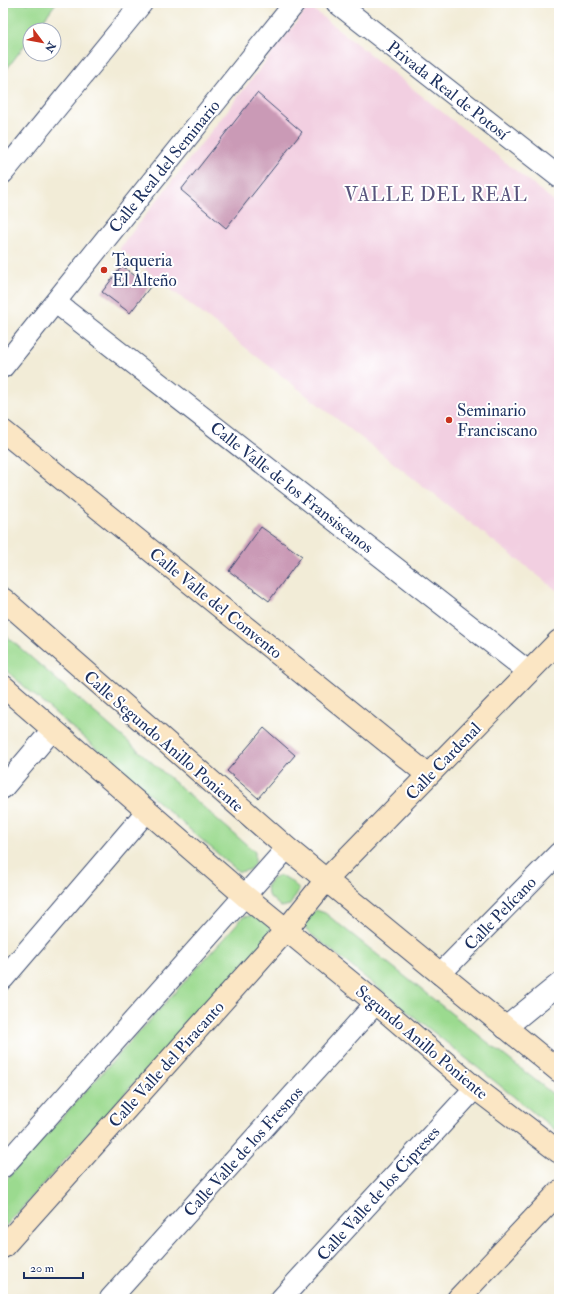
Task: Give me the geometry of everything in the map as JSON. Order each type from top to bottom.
[{"type":"main road","name":"Calle Valle del Convento","points":[[3,431],[428,775]]},
{"type":"main road","name":"Calle Segundo Anillo Poniente","points":[[3,600],[286,848],[326,880]]},
{"type":"main road","name":"Calle Cardenal","points":[[326,880],[559,641]]},
{"type":"main road","points":[[3,686],[286,930]]},
{"type":"main road","points":[[326,880],[559,1071]]},
{"type":"main road","name":"Calle Valle del Piracanto","points":[[3,1246],[286,930],[326,880]]},
{"type":"main road","name":"Segundo Anillo Poniente","points":[[286,930],[376,1003],[475,1088],[559,1152]]},
{"type":"main road","points":[[458,1299],[559,1192]]},
{"type":"street","points":[[3,173],[142,3]]},
{"type":"street","name":"Calle Real del Seminario","points":[[3,368],[295,3]]},
{"type":"street","name":"Privada Real de Potosí","points":[[337,3],[559,177]]},
{"type":"street","name":"Calle Valle de los Fransiscanos","points":[[55,302],[529,672]]},
{"type":"street","points":[[3,788],[53,729]]},
{"type":"street","points":[[3,979],[147,811]]},
{"type":"street","points":[[3,1167],[286,848]]},
{"type":"street","name":"Calle Pelícano","points":[[440,974],[559,853]]},
{"type":"street","points":[[505,1028],[559,984]]},
{"type":"street","name":"Calle Valle de los Fresnos","points":[[110,1299],[376,1003]]},
{"type":"street","name":"Calle Valle de los Cipreses","points":[[281,1299],[475,1088]]},
{"type":"shaded area","name":"Seminario Franciscano","points":[[309,6],[559,205],[559,592],[119,249]]},
{"type":"green space","points":[[3,3],[56,3],[42,22],[22,22],[22,49],[3,74]]},
{"type":"green space","points":[[3,633],[255,852],[255,863],[249,870],[239,872],[3,668]]},
{"type":"green space","points":[[279,876],[288,879],[299,890],[290,905],[281,907],[268,895],[267,885],[272,879]]},
{"type":"green space","points":[[316,910],[325,913],[559,1099],[559,1133],[311,934],[304,927],[308,917]]},
{"type":"green space","points":[[255,915],[271,927],[268,938],[189,1022],[3,1229],[3,1183],[243,917]]},
{"type":"building","points":[[257,93],[302,132],[226,228],[181,190]]},
{"type":"building","points":[[122,266],[150,287],[130,313],[102,292]]},
{"type":"building","points":[[261,527],[302,556],[269,601],[229,571]]},
{"type":"building","points":[[264,728],[295,755],[258,798],[227,771]]},
{"type":"place","name":"Taqueria El Alteño","points":[[104,270]]},
{"type":"place","name":"Seminario Franciscano","points":[[449,420]]},
{"type":"district","name":"VALLE DEL REAL","points":[[436,194]]}]
